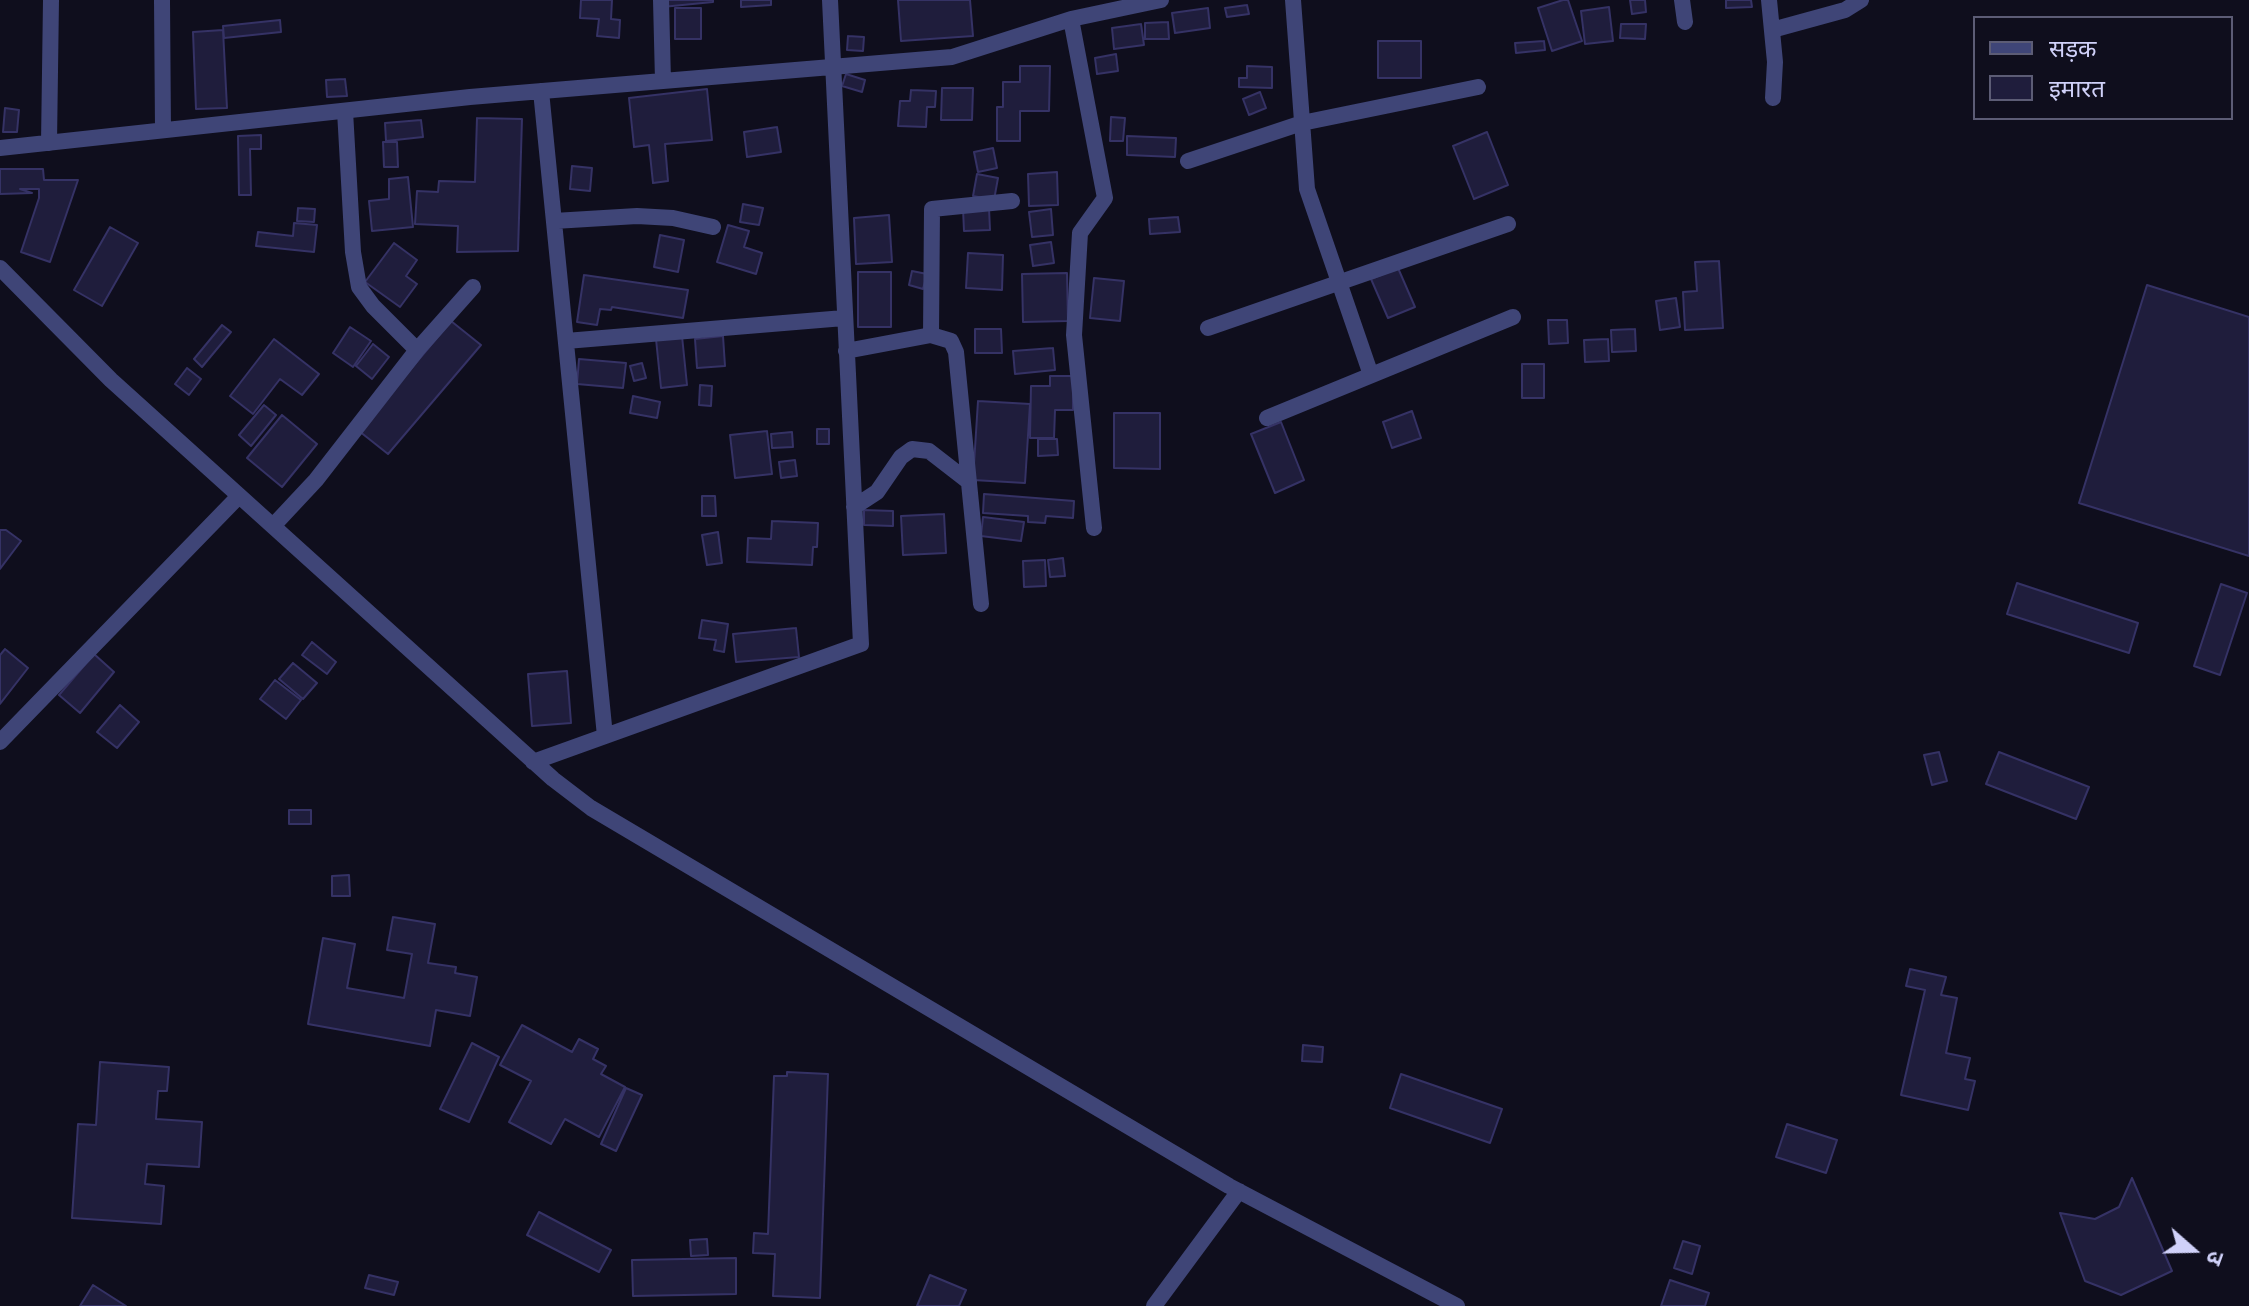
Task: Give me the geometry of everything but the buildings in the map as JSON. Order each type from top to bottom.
[{"type":"street","points":[[49,143],[51,0]]},
{"type":"street","points":[[162,0],[163,130]]},
{"type":"street","points":[[661,0],[663,81]]},
{"type":"street","points":[[533,762],[861,644],[830,0]]},
{"type":"street","points":[[0,148],[541,91],[952,57],[1071,19],[1161,0]]},
{"type":"street","points":[[1293,0],[1307,189],[1371,375]]},
{"type":"street","points":[[1682,0],[1685,22]]},
{"type":"street","points":[[1769,0],[1773,98]]},
{"type":"street","points":[[1772,30],[1845,10],[1861,0]]},
{"type":"street","points":[[1071,19],[1105,198],[1080,233],[1074,335],[1094,528]]},
{"type":"street","points":[[1188,161],[1302,123],[1478,87]]},
{"type":"street","points":[[541,91],[605,736]]},
{"type":"street","points":[[345,111],[353,252],[359,287],[373,306],[417,350]]},
{"type":"street","points":[[931,335],[932,209],[1012,201]]},
{"type":"street","points":[[554,221],[637,216],[673,218],[713,227]]},
{"type":"street","points":[[1208,328],[1508,224]]},
{"type":"street","points":[[0,268],[111,380],[533,762],[591,808],[1239,1191],[1457,1306]]},
{"type":"street","points":[[273,526],[316,480],[417,350],[473,287]]},
{"type":"street","points":[[1267,418],[1513,317]]},
{"type":"street","points":[[566,341],[844,318]]},
{"type":"street","points":[[846,351],[931,335],[951,341],[956,352],[981,604]]},
{"type":"street","points":[[854,507],[877,492],[901,457],[912,449],[929,451],[969,482]]},
{"type":"street","points":[[0,742],[239,496]]},
{"type":"street","points":[[1154,1306],[1239,1191]]}]
